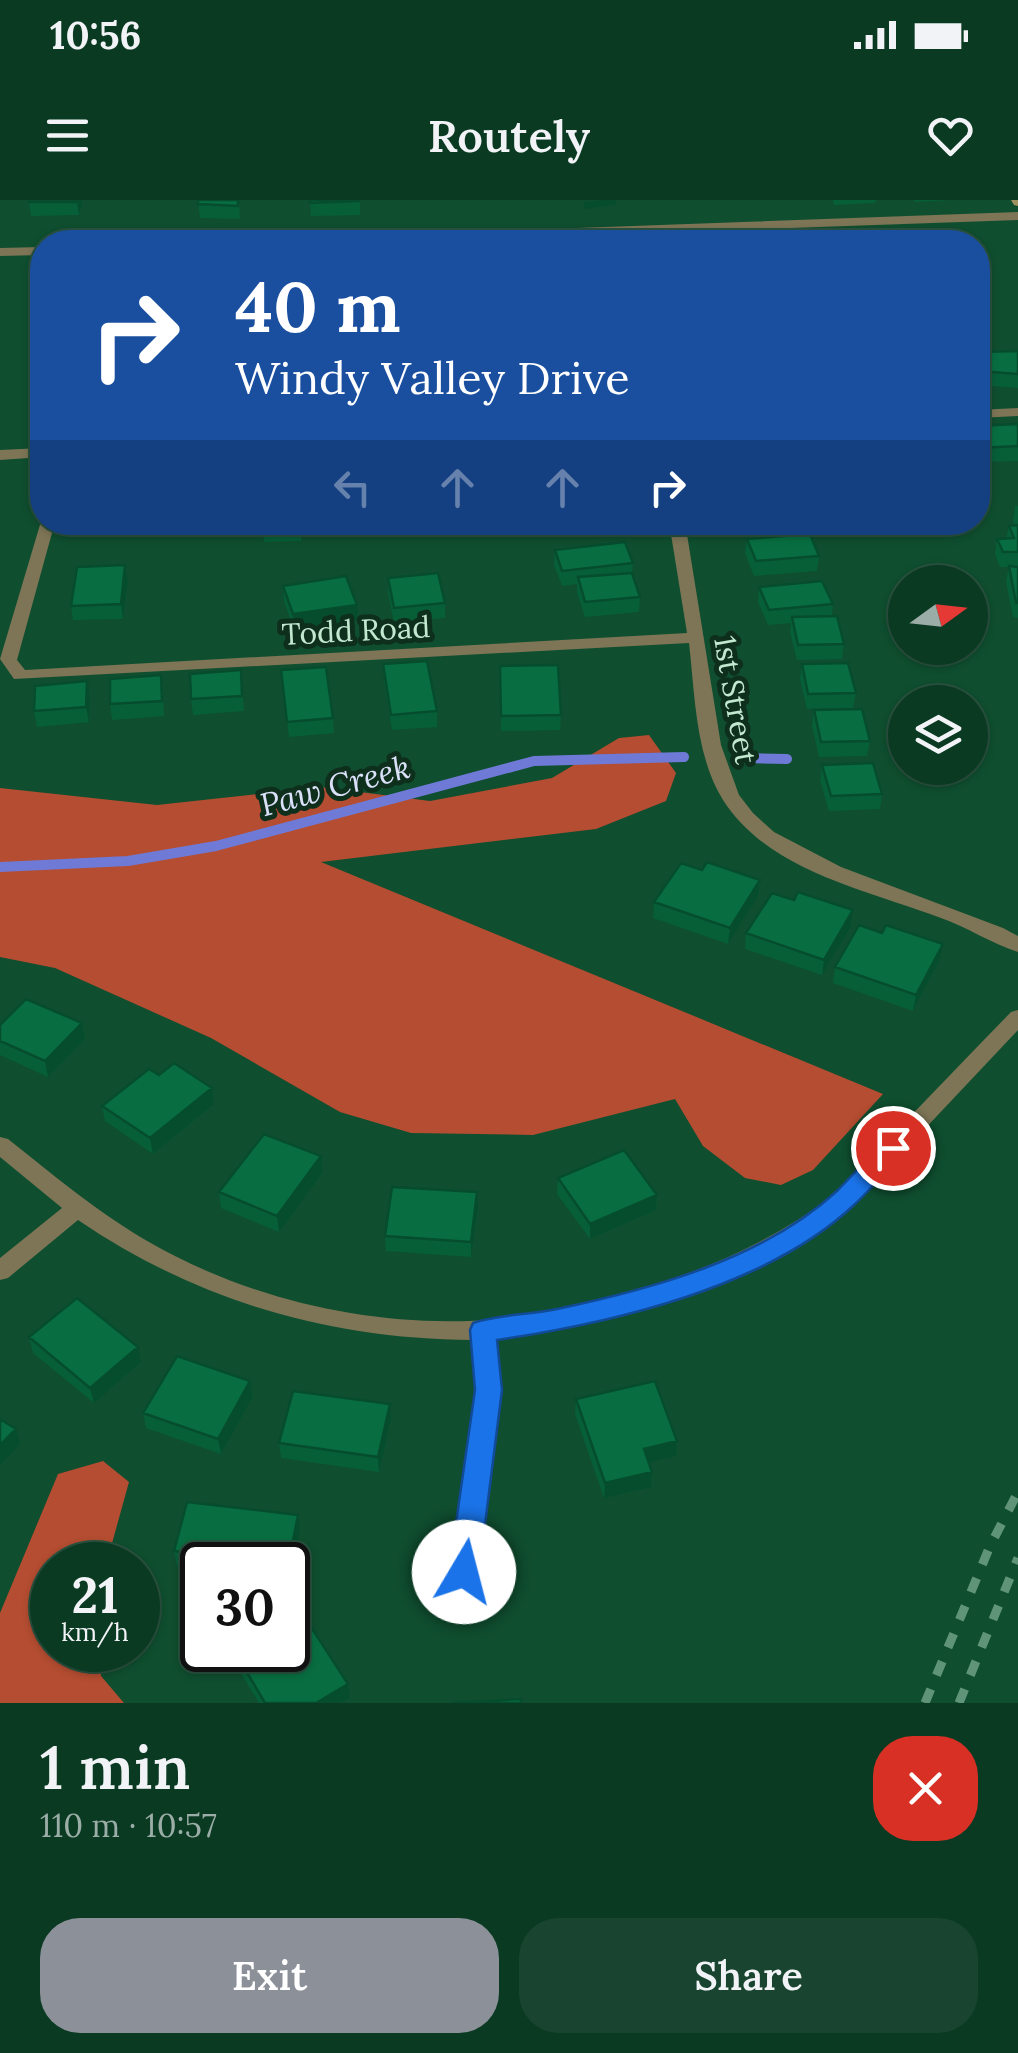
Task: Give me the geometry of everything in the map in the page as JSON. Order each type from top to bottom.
[{"type":"street","points":[[631,230],[1018,216]]},
{"type":"street","points":[[0,252],[30,251]]},
{"type":"street","points":[[990,413],[1018,412]]},
{"type":"street","points":[[0,454],[30,453]]},
{"type":"street","name":"Todd Road","points":[[43,535],[8,662],[20,675],[696,638]]},
{"type":"street","name":"1st Street","points":[[679,535],[714,764],[722,786],[746,819],[787,848],[835,872],[959,916],[1018,945]]},
{"type":"street","points":[[0,1145],[78,1208],[186,1272],[257,1301],[322,1319],[399,1328],[483,1330],[554,1320],[648,1297],[720,1272],[786,1240],[844,1200],[1018,1016]]},
{"type":"street","points":[[0,1271],[78,1208]]},
{"type":"street","points":[[464,1572],[488,1390],[483,1330]]},
{"type":"shaded area","points":[[649,735],[676,773],[666,801],[596,829],[321,862],[883,1094],[813,1170],[781,1185],[745,1178],[703,1146],[675,1099],[533,1135],[411,1133],[340,1112],[211,1038],[55,968],[0,957],[0,788],[157,805],[321,787],[430,801],[552,778],[619,738]]},
{"type":"shaded area","points":[[103,1461],[129,1482],[112,1542],[30,1542],[30,1672],[101,1672],[124,1703],[0,1703],[0,1613],[58,1474]]},
{"type":"building","points":[[29,200],[78,200],[29,202]]},
{"type":"building","points":[[198,200],[238,200],[238,206],[198,204]]},
{"type":"building","points":[[359,200],[359,201],[310,203]]},
{"type":"building","points":[[1018,351],[1018,374],[990,372],[990,352]]},
{"type":"building","points":[[1018,424],[1018,446],[990,447],[990,425]]},
{"type":"building","points":[[1018,525],[1018,552],[1003,552],[997,539],[1014,538],[1009,526]]},
{"type":"building","points":[[810,535],[819,556],[756,561],[747,539]]},
{"type":"building","points":[[625,542],[633,563],[562,571],[555,550]]},
{"type":"building","points":[[125,565],[121,604],[71,606],[77,567]]},
{"type":"building","points":[[1009,566],[1018,567],[1018,603],[1016,603]]},
{"type":"building","points":[[438,573],[445,603],[394,608],[388,578]]},
{"type":"building","points":[[632,573],[640,597],[585,602],[578,577]]},
{"type":"building","points":[[346,576],[357,605],[293,614],[283,586]]},
{"type":"building","points":[[822,581],[833,604],[769,610],[759,587]]},
{"type":"building","points":[[837,616],[844,644],[798,645],[792,617]]},
{"type":"building","points":[[427,661],[437,711],[391,715],[383,664]]},
{"type":"building","points":[[848,663],[856,693],[808,694],[802,664]]},
{"type":"building","points":[[558,665],[561,715],[501,716],[500,666]]},
{"type":"building","points":[[326,667],[333,718],[287,722],[281,670]]},
{"type":"building","points":[[241,670],[242,696],[191,699],[190,674]]},
{"type":"building","points":[[161,675],[162,701],[110,704],[110,679]]},
{"type":"building","points":[[87,681],[86,707],[34,711],[35,686]]},
{"type":"building","points":[[862,709],[870,741],[821,742],[814,710]]},
{"type":"building","points":[[873,763],[882,794],[831,796],[822,765]]},
{"type":"building","points":[[707,862],[760,880],[730,928],[654,902],[681,863],[702,870]]},
{"type":"building","points":[[798,892],[853,910],[824,960],[746,933],[772,893],[794,900]]},
{"type":"building","points":[[859,925],[882,933],[886,925],[943,944],[916,995],[835,967]]},
{"type":"building","points":[[26,999],[82,1023],[45,1061],[0,1041],[0,1025]]},
{"type":"building","points":[[174,1063],[212,1088],[150,1138],[102,1106],[149,1069],[159,1075]]},
{"type":"building","points":[[264,1134],[321,1156],[277,1216],[219,1192]]},
{"type":"building","points":[[624,1150],[657,1195],[590,1224],[558,1178]]},
{"type":"building","points":[[392,1187],[477,1192],[471,1242],[385,1236]]},
{"type":"building","points":[[77,1298],[138,1347],[90,1388],[29,1337]]},
{"type":"building","points":[[177,1356],[250,1381],[218,1439],[143,1413]]},
{"type":"building","points":[[655,1381],[677,1441],[644,1449],[652,1472],[605,1483],[576,1399]]},
{"type":"building","points":[[293,1391],[390,1404],[378,1457],[279,1443]]},
{"type":"building","points":[[0,1419],[16,1429],[0,1445]]},
{"type":"building","points":[[187,1502],[298,1515],[293,1542],[180,1542],[180,1552],[174,1551]]},
{"type":"building","points":[[310,1625],[348,1684],[316,1703],[265,1703],[247,1672],[310,1672]]},
{"type":"building","points":[[521,1699],[521,1703],[454,1703]]},
{"type":"waterway","name":"Paw Creek","points":[[0,867],[128,861],[216,846],[534,761],[684,757]]},
{"type":"waterway","name":"Paw Creek","points":[[742,758],[787,759]]},
{"type":"railway","points":[[925,1703],[990,1546],[1018,1492]]},
{"type":"railway","points":[[959,1703],[1018,1558]]},
{"type":"route","points":[[464,1572],[488,1390],[483,1330],[554,1320],[648,1297],[720,1272],[786,1240],[844,1200],[893,1148]]}]
